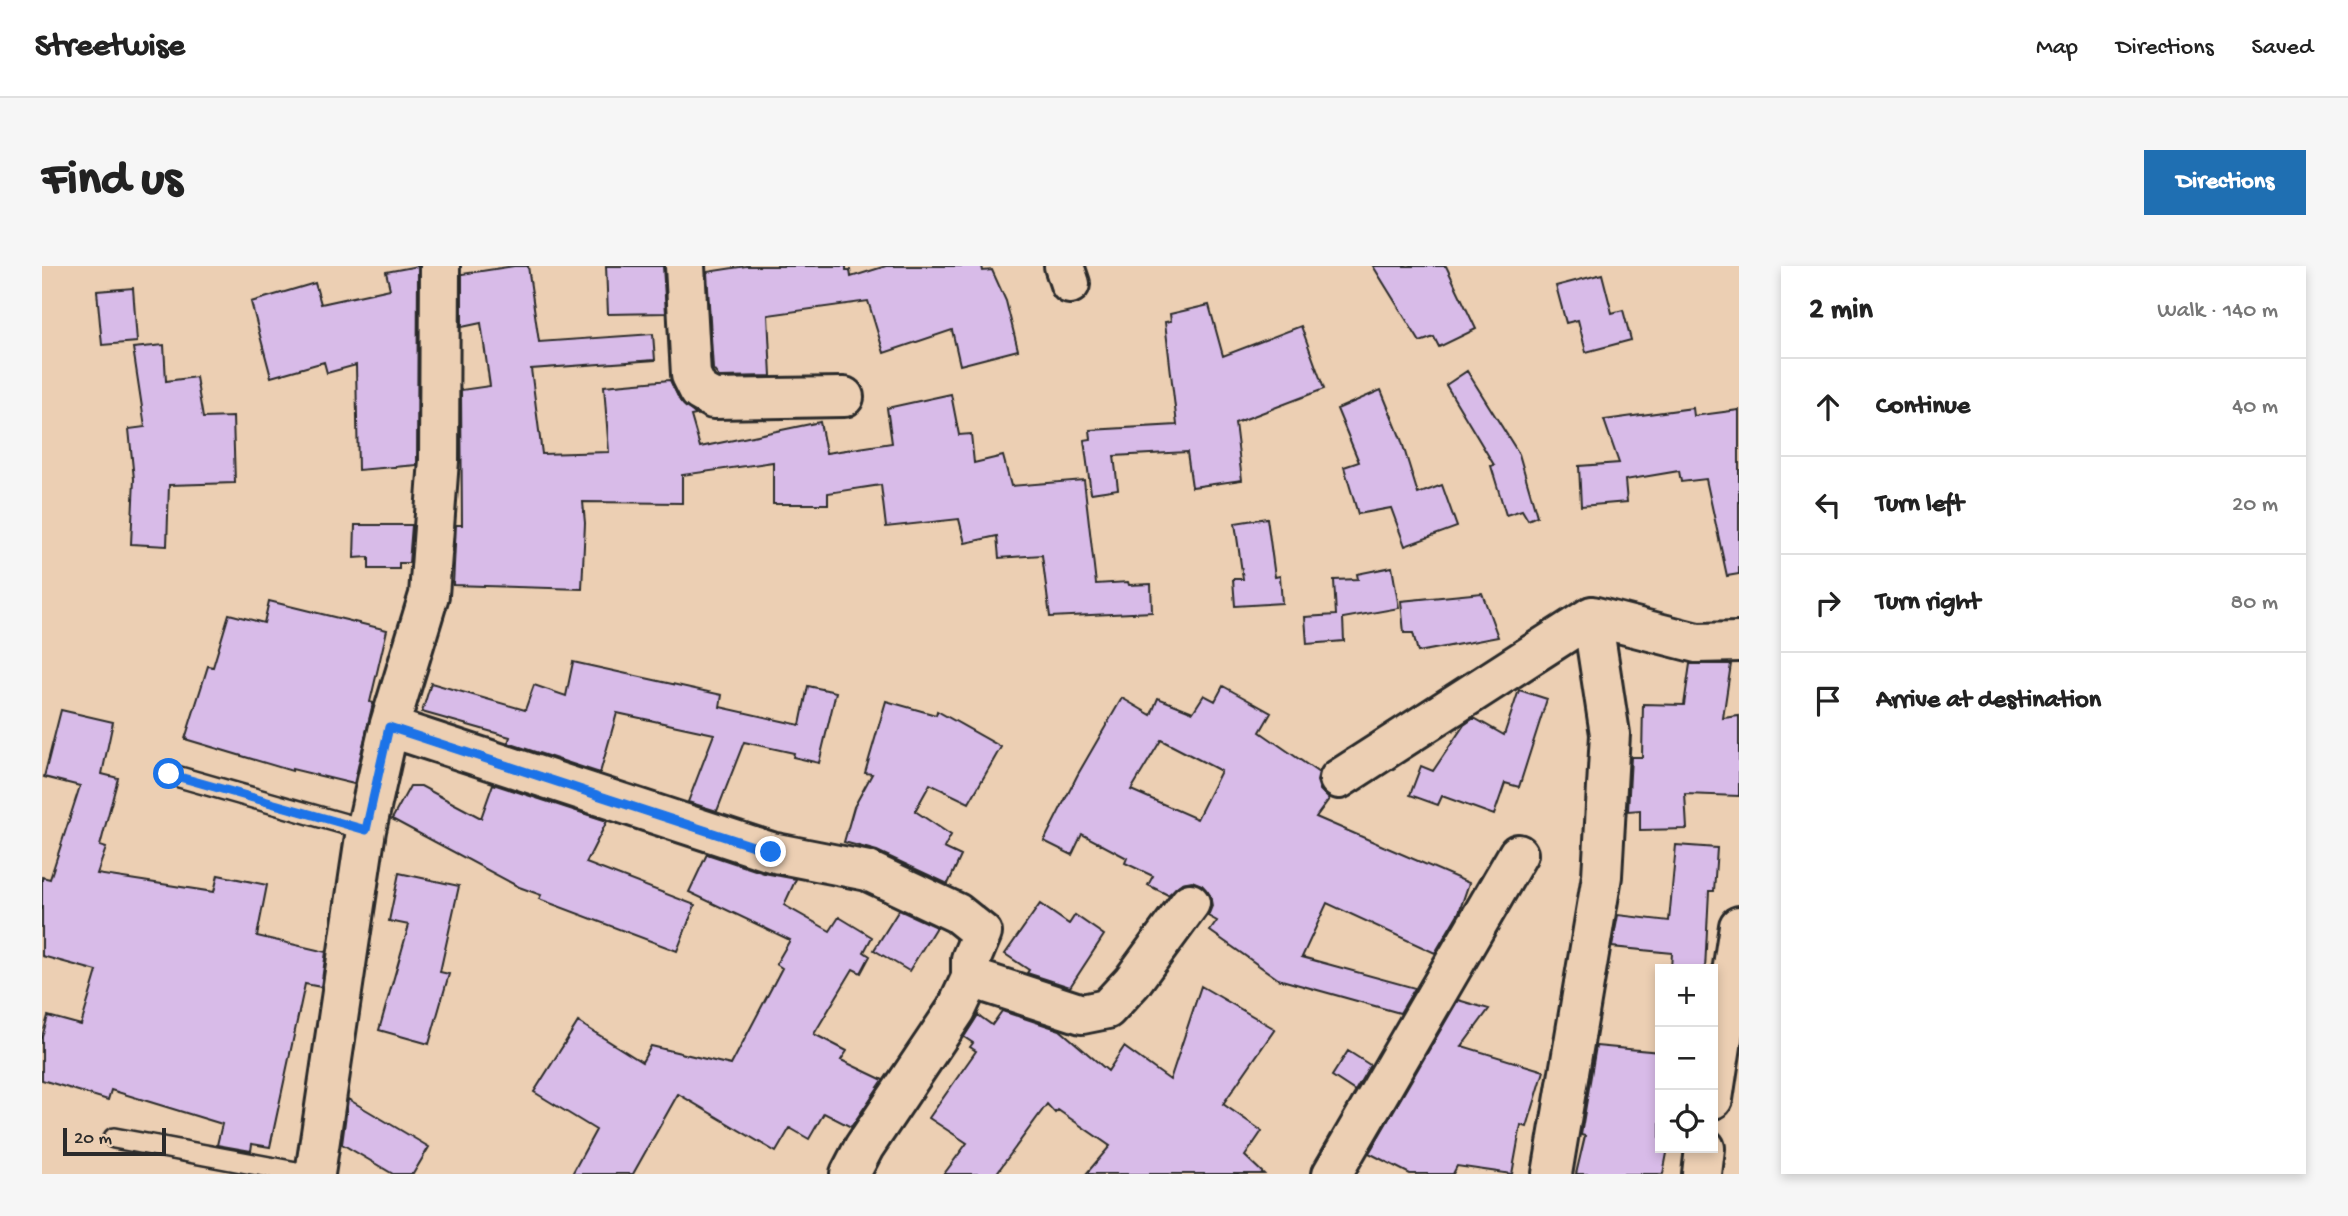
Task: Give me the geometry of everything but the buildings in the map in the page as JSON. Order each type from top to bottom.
[{"type":"street","points":[[315,1174],[366,830],[389,727],[429,595],[439,460],[440,266]]},
{"type":"street","points":[[685,266],[691,374],[699,391],[713,399],[844,397]]},
{"type":"street","points":[[1339,779],[1592,616],[1697,643],[1739,642]]},
{"type":"street","points":[[1552,1174],[1602,876],[1610,734],[1592,616]]},
{"type":"street","points":[[389,727],[771,852],[868,871],[957,913],[982,933],[971,959],[971,978],[957,1010],[864,1147],[850,1174]]},
{"type":"street","points":[[1332,1174],[1518,854]]},
{"type":"street","points":[[971,978],[1082,1014],[1107,1009],[1132,982],[1190,903]]},
{"type":"street","points":[[1714,1090],[1739,926]]},
{"type":"street","points":[[1702,1174],[1704,1153]]},
{"type":"lane","points":[[169,774],[366,830]]},
{"type":"lane","points":[[114,1138],[307,1174]]},
{"type":"route","points":[[169,774],[366,830],[389,727],[771,852]]}]
